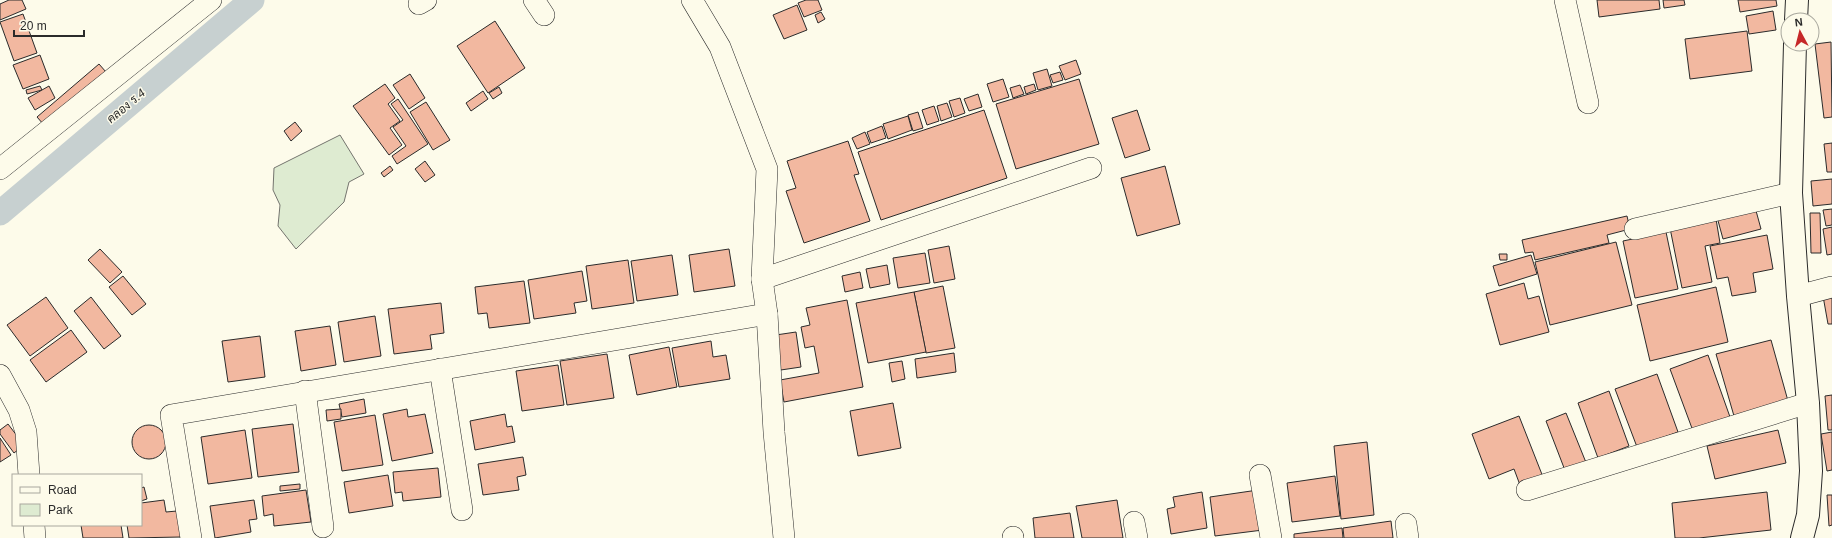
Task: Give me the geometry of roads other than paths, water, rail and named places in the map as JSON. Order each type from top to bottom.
[{"type":"street","points":[[0,170],[212,0]]},
{"type":"street","points":[[692,0],[720,47],[767,169],[762,279],[767,314],[774,432],[784,538]]},
{"type":"street","points":[[1565,0],[1588,103]]},
{"type":"street","points":[[1796,12],[1797,0]]},
{"type":"street","points":[[1796,52],[1791,193],[1798,296],[1808,403],[1811,470],[1808,515],[1802,538]]},
{"type":"street","points":[[762,279],[1091,168]]},
{"type":"street","points":[[1635,229],[1791,193]]},
{"type":"street","points":[[1798,296],[1832,288]]},
{"type":"street","points":[[191,538],[171,415],[305,391],[767,314]]},
{"type":"street","points":[[440,369],[462,510]]},
{"type":"street","points":[[0,375],[19,410],[26,432],[30,474]]},
{"type":"street","points":[[305,391],[323,527]]},
{"type":"street","points":[[1527,490],[1808,403]]},
{"type":"street","points":[[1260,475],[1271,538]]},
{"type":"street","points":[[34,526],[35,538]]},
{"type":"waterway","name":"คลอง ร.4","points":[[0,213],[252,0]]}]
